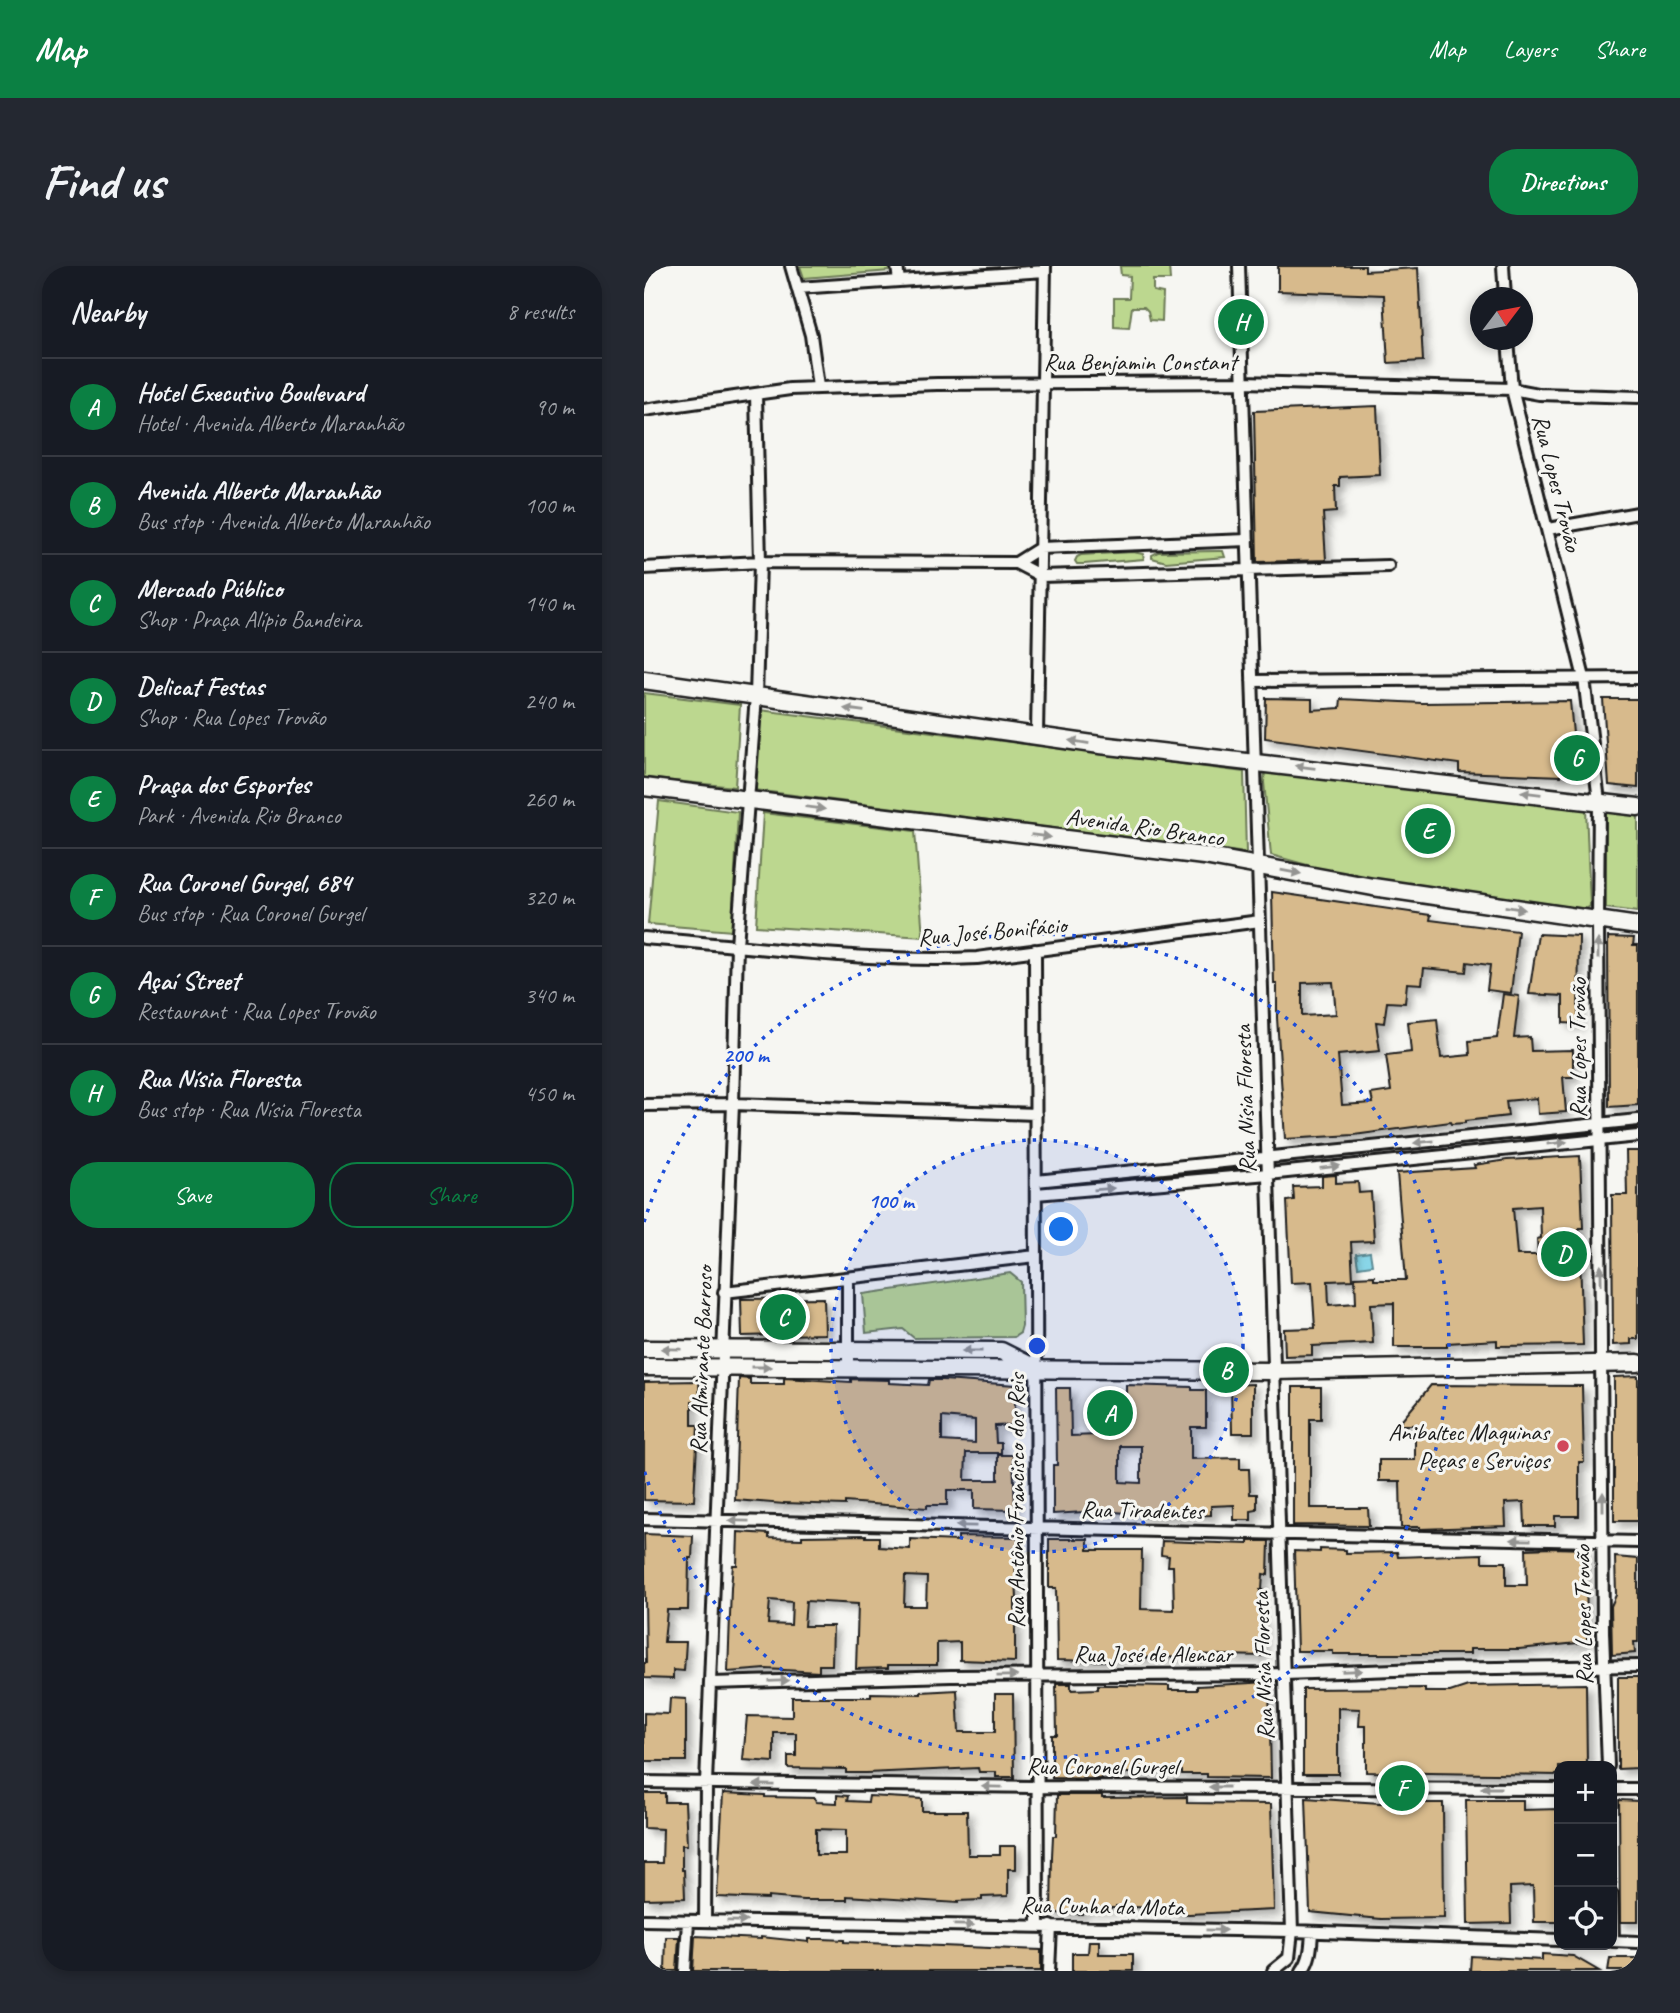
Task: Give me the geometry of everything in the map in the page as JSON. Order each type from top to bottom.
[{"type":"main road","points":[[644,680],[1148,751],[1255,761],[1638,807]]},
{"type":"main road","name":"Avenida Rio Branco","points":[[644,787],[1144,848],[1373,887],[1638,926]]},
{"type":"main road","points":[[644,1349],[722,1359],[848,1368],[1274,1371],[1638,1363]]},
{"type":"main road","points":[[644,1367],[848,1350],[1001,1351],[1036,1368]]},
{"type":"street","points":[[791,266],[811,335],[818,387]]},
{"type":"street","points":[[897,266],[899,281]]},
{"type":"street","name":"Rua Nísia Floresta","points":[[1239,266],[1292,1931],[1289,1958],[1273,1971]]},
{"type":"street","points":[[1503,266],[1504,287]]},
{"type":"street","points":[[798,288],[1045,269],[1037,735]]},
{"type":"street","name":"Rua Lopes Trovão","points":[[1509,350],[1512,389],[1584,678],[1599,802],[1599,1139],[1608,1761]]},
{"type":"street","name":"Rua Benjamin Constant","points":[[644,410],[818,387],[1042,383],[1243,382],[1512,389],[1539,394],[1638,397]]},
{"type":"street","name":"Rua Almirante Barroso","points":[[705,1921],[706,1783],[737,945],[756,696],[760,562],[756,394]]},
{"type":"street","points":[[1548,529],[1638,513]]},
{"type":"street","points":[[1016,563],[1040,548],[1248,540]]},
{"type":"street","points":[[644,568],[760,562],[1016,563],[1041,576],[1388,566]]},
{"type":"street","points":[[1252,681],[1638,678]]},
{"type":"street","name":"Rua José Bonifácio","points":[[644,938],[901,960],[977,958],[1260,921]]},
{"type":"street","name":"Rua Antônio Francisco dos Reis","points":[[1035,950],[1038,1926]]},
{"type":"street","points":[[644,1105],[733,1104],[1036,1114]]},
{"type":"street","points":[[1036,1181],[1638,1120]]},
{"type":"street","points":[[1036,1195],[1638,1136]]},
{"type":"street","points":[[1460,1138],[1460,1153]]},
{"type":"street","points":[[1363,1149],[1364,1163]]},
{"type":"street","points":[[1139,1171],[1140,1185]]},
{"type":"street","points":[[724,1292],[1036,1256]]},
{"type":"street","points":[[848,1279],[848,1368]]},
{"type":"street","name":"Rua Tiradentes","points":[[644,1519],[1638,1542]]},
{"type":"street","name":"Rua José de Alencar","points":[[711,1683],[1638,1666]]},
{"type":"street","name":"Rua Coronel Gurgel","points":[[644,1782],[1554,1789]]},
{"type":"street","points":[[1617,1789],[1638,1789]]},
{"type":"street","name":"Rua Cunha da Mota","points":[[644,1920],[1292,1931],[1554,1940]]},
{"type":"street","points":[[685,1971],[688,1921]]},
{"type":"street","points":[[1049,1971],[1051,1926]]},
{"type":"street","points":[[1302,1971],[1308,1964],[1312,1932]]},
{"type":"street","points":[[1617,1941],[1638,1942]]},
{"type":"green space","points":[[800,266],[889,266],[890,271],[804,278]]},
{"type":"green space","points":[[1120,266],[1169,266],[1170,280],[1153,280],[1153,291],[1163,293],[1162,321],[1150,320],[1144,307],[1132,307],[1129,328],[1114,327],[1114,298],[1129,298],[1130,276],[1121,275]]},
{"type":"green space","points":[[1223,551],[1225,557],[1166,562],[1152,558],[1152,555],[1158,552]]},
{"type":"green space","points":[[1133,552],[1143,554],[1144,559],[1084,564],[1077,564],[1075,561],[1081,555]]},
{"type":"green space","points":[[644,693],[740,705],[735,787],[644,778]]},
{"type":"green space","points":[[760,710],[1244,772],[1246,853],[754,790]]},
{"type":"green space","points":[[1265,772],[1586,808],[1590,906],[1586,909],[1347,876],[1271,855]]},
{"type":"green space","points":[[659,801],[738,812],[732,931],[648,924]]},
{"type":"green space","points":[[1606,809],[1638,813],[1638,912],[1606,908]]},
{"type":"green space","points":[[763,813],[915,831],[923,937],[756,926]]},
{"type":"green space","points":[[1010,1273],[1021,1282],[1022,1326],[1020,1333],[1014,1337],[914,1338],[903,1329],[866,1333],[863,1294]]},
{"type":"water","points":[[1370,1252],[1372,1265],[1358,1267],[1356,1254]]},
{"type":"building","points":[[1278,266],[1365,266],[1365,271],[1418,268],[1423,361],[1388,363],[1384,295],[1278,291]]},
{"type":"building","points":[[1377,406],[1380,475],[1340,477],[1340,486],[1335,486],[1336,512],[1323,513],[1326,560],[1257,562],[1254,411]]},
{"type":"building","points":[[1266,698],[1312,699],[1312,710],[1340,708],[1341,699],[1422,703],[1570,701],[1576,767],[1560,769],[1561,776],[1459,772],[1459,764],[1265,738]]},
{"type":"building","points":[[1603,699],[1638,699],[1638,788],[1609,785]]},
{"type":"building","points":[[1272,892],[1431,915],[1430,920],[1518,931],[1511,993],[1487,990],[1490,965],[1467,962],[1466,972],[1424,968],[1422,984],[1407,983],[1405,1003],[1387,1002],[1384,1023],[1376,1022],[1380,1051],[1338,1055],[1342,1105],[1373,1103],[1371,1094],[1391,1091],[1386,1055],[1411,1052],[1408,1022],[1437,1019],[1441,1058],[1470,1055],[1469,1041],[1497,1038],[1503,994],[1519,996],[1514,1038],[1530,1037],[1531,1051],[1573,1050],[1573,1077],[1563,1077],[1566,1112],[1538,1114],[1537,1098],[1506,1101],[1508,1116],[1465,1123],[1450,1122],[1354,1135],[1285,1139],[1277,984],[1274,984]],"holes":[[[1333,982],[1336,1014],[1302,1016],[1302,983]]]},
{"type":"building","points":[[1538,934],[1579,936],[1578,1024],[1563,1023],[1563,996],[1529,994]]},
{"type":"building","points":[[1608,937],[1634,938],[1633,945],[1638,945],[1638,1105],[1609,1107]]},
{"type":"building","points":[[1626,1151],[1638,1151],[1638,1339],[1631,1339],[1631,1344],[1613,1345],[1612,1195],[1627,1195]]},
{"type":"building","points":[[1580,1156],[1583,1228],[1579,1228],[1583,1345],[1497,1346],[1497,1340],[1447,1343],[1447,1347],[1394,1347],[1394,1303],[1371,1304],[1373,1343],[1312,1346],[1312,1355],[1285,1356],[1284,1329],[1315,1328],[1312,1282],[1291,1283],[1287,1201],[1294,1200],[1293,1187],[1322,1186],[1322,1176],[1336,1175],[1336,1183],[1358,1182],[1359,1193],[1371,1192],[1374,1241],[1351,1242],[1353,1280],[1328,1281],[1329,1305],[1356,1303],[1355,1277],[1374,1276],[1374,1280],[1406,1280],[1397,1173],[1475,1168],[1474,1165],[1507,1160]],"holes":[[[1540,1206],[1541,1238],[1537,1239],[1538,1255],[1517,1255],[1513,1208]]]},
{"type":"building","points":[[824,1298],[825,1334],[742,1336],[741,1299]]},
{"type":"building","points":[[1638,1376],[1638,1521],[1614,1521],[1614,1377]]},
{"type":"building","points":[[739,1378],[750,1379],[750,1384],[784,1384],[784,1378],[851,1382],[851,1379],[889,1380],[889,1383],[928,1385],[929,1380],[943,1380],[1016,1385],[1014,1425],[995,1426],[996,1443],[1001,1443],[1001,1453],[966,1453],[965,1480],[998,1480],[998,1455],[1013,1455],[1015,1510],[974,1509],[974,1490],[947,1490],[947,1505],[927,1505],[927,1508],[845,1502],[845,1505],[784,1504],[735,1500]],"holes":[[[942,1417],[975,1420],[975,1443],[942,1441]]]},
{"type":"building","points":[[699,1381],[700,1401],[692,1401],[692,1425],[698,1425],[694,1501],[644,1500],[644,1382]]},
{"type":"building","points":[[1253,1384],[1253,1433],[1232,1433],[1231,1385]]},
{"type":"building","points":[[1126,1385],[1192,1387],[1192,1390],[1206,1390],[1206,1427],[1191,1427],[1191,1459],[1240,1458],[1240,1469],[1249,1469],[1250,1494],[1257,1494],[1257,1510],[1251,1511],[1251,1520],[1234,1520],[1234,1505],[1211,1506],[1211,1515],[1141,1517],[1141,1514],[1100,1511],[1053,1514],[1053,1465],[1057,1465],[1056,1388],[1070,1388],[1071,1436],[1097,1435],[1097,1400],[1126,1400]],"holes":[[[1120,1446],[1141,1446],[1141,1483],[1120,1482]]]},
{"type":"building","points":[[1431,1385],[1582,1386],[1584,1462],[1579,1462],[1579,1516],[1555,1516],[1555,1526],[1525,1526],[1524,1502],[1505,1503],[1506,1526],[1420,1529],[1401,1527],[1400,1481],[1379,1481],[1379,1460],[1415,1460],[1415,1425],[1398,1425]]},
{"type":"building","points":[[1293,1387],[1321,1387],[1321,1419],[1310,1419],[1310,1508],[1368,1508],[1369,1526],[1293,1525]]},
{"type":"building","points":[[738,1532],[769,1534],[769,1538],[802,1539],[802,1536],[866,1535],[879,1537],[879,1547],[910,1549],[910,1539],[958,1541],[958,1536],[1018,1537],[1018,1557],[1015,1557],[1015,1662],[960,1660],[960,1642],[937,1643],[937,1665],[888,1665],[888,1668],[856,1669],[858,1604],[806,1601],[804,1626],[833,1626],[832,1665],[819,1665],[819,1672],[766,1669],[728,1672],[731,1588],[733,1565],[737,1565]],"holes":[[[905,1576],[927,1577],[926,1606],[904,1606]],[[770,1600],[792,1602],[791,1625],[768,1624]]]},
{"type":"building","points":[[644,1534],[693,1536],[692,1558],[689,1558],[688,1610],[667,1610],[664,1642],[686,1642],[684,1671],[673,1670],[673,1679],[644,1678]]},
{"type":"building","points":[[1049,1539],[1088,1539],[1088,1550],[1142,1550],[1141,1609],[1174,1610],[1173,1566],[1168,1566],[1169,1556],[1161,1555],[1162,1541],[1248,1544],[1248,1541],[1269,1541],[1268,1575],[1263,1574],[1260,1590],[1259,1618],[1262,1618],[1263,1656],[1183,1654],[1183,1657],[1112,1658],[1112,1661],[1057,1660],[1056,1588],[1049,1588]]},
{"type":"building","points":[[1320,1549],[1346,1550],[1346,1553],[1397,1552],[1398,1557],[1482,1554],[1482,1562],[1506,1562],[1506,1585],[1527,1585],[1526,1549],[1586,1549],[1587,1642],[1519,1649],[1470,1649],[1470,1654],[1333,1654],[1333,1651],[1297,1651],[1294,1551],[1320,1552]]},
{"type":"building","points":[[1615,1557],[1638,1559],[1638,1642],[1634,1642],[1635,1653],[1612,1655],[1611,1606],[1616,1595]]},
{"type":"building","points":[[1618,1677],[1638,1677],[1638,1768],[1618,1769]]},
{"type":"building","points":[[1269,1682],[1271,1778],[1207,1777],[1207,1774],[1182,1774],[1182,1771],[1102,1774],[1102,1779],[1052,1778],[1052,1735],[1057,1735],[1056,1684],[1071,1684],[1071,1690],[1098,1689],[1098,1685],[1120,1685],[1169,1686],[1169,1690],[1197,1690],[1197,1686]]},
{"type":"building","points":[[1586,1684],[1587,1761],[1554,1761],[1554,1775],[1366,1772],[1366,1726],[1359,1726],[1360,1709],[1338,1708],[1338,1774],[1303,1774],[1303,1689],[1425,1688],[1425,1692],[1450,1692],[1468,1686]]},
{"type":"building","points":[[957,1690],[959,1732],[995,1732],[995,1694],[1013,1694],[1014,1777],[996,1777],[996,1772],[979,1772],[978,1768],[846,1773],[846,1769],[788,1768],[788,1756],[796,1756],[796,1733],[774,1733],[774,1762],[743,1760],[747,1716],[792,1717],[792,1697],[871,1697],[871,1693],[921,1694]]},
{"type":"building","points":[[670,1698],[686,1699],[686,1761],[644,1761],[644,1713],[669,1714]]},
{"type":"building","points":[[644,1793],[665,1793],[665,1802],[685,1802],[687,1845],[682,1845],[682,1870],[685,1898],[644,1899],[644,1863],[662,1863],[663,1829],[644,1828]]},
{"type":"building","points":[[723,1793],[815,1798],[816,1802],[837,1803],[837,1795],[848,1796],[847,1801],[868,1802],[869,1796],[922,1799],[922,1811],[967,1811],[968,1855],[1000,1855],[1000,1846],[1016,1846],[1016,1869],[1008,1869],[1008,1896],[982,1897],[982,1900],[958,1903],[847,1896],[847,1900],[717,1897]],"holes":[[[816,1829],[846,1830],[846,1855],[816,1855]]]},
{"type":"building","points":[[1057,1795],[1102,1795],[1102,1798],[1187,1797],[1187,1803],[1271,1804],[1274,1910],[1189,1914],[1171,1913],[1171,1909],[1116,1906],[1082,1908],[1082,1914],[1051,1913]]},
{"type":"building","points":[[1306,1798],[1380,1803],[1443,1803],[1444,1918],[1381,1919],[1310,1912]]},
{"type":"building","points":[[1466,1800],[1523,1800],[1523,1810],[1554,1809],[1554,1922],[1534,1922],[1533,1886],[1510,1887],[1511,1923],[1468,1924]]},
{"type":"building","points":[[1619,1800],[1638,1801],[1638,1922],[1620,1922]]},
{"type":"building","points":[[695,1936],[761,1937],[809,1942],[809,1939],[822,1939],[1041,1950],[1041,1971],[693,1971]]},
{"type":"building","points":[[666,1937],[679,1937],[677,1971],[665,1971]]},
{"type":"building","points":[[1089,1941],[1099,1941],[1099,1954],[1133,1954],[1133,1971],[1072,1971],[1072,1953],[1088,1953]]},
{"type":"building","points":[[1542,1954],[1573,1956],[1599,1971],[1470,1971],[1471,1956],[1542,1960]]},
{"type":"building","points":[[1610,1958],[1638,1958],[1638,1971],[1608,1971]]},
{"type":"place","name":"Rua Nísia Floresta","points":[[1241,322]]},
{"type":"place","name":"Açaí Street","points":[[1577,758]]},
{"type":"place","name":"Praça dos Esportes","points":[[1428,831]]},
{"type":"place","name":"Delicat Festas","points":[[1564,1254]]},
{"type":"place","name":"Mercado Público","points":[[783,1317]]},
{"type":"place","name":"Avenida Alberto Maranhão","points":[[1226,1370]]},
{"type":"place","name":"Hotel Executivo Boulevard","points":[[1110,1413]]},
{"type":"place","name":"Anibaltec Maquinas Peças e Serviços","points":[[1563,1446]]},
{"type":"place","name":"Rua Coronel Gurgel, 684","points":[[1402,1788]]}]
